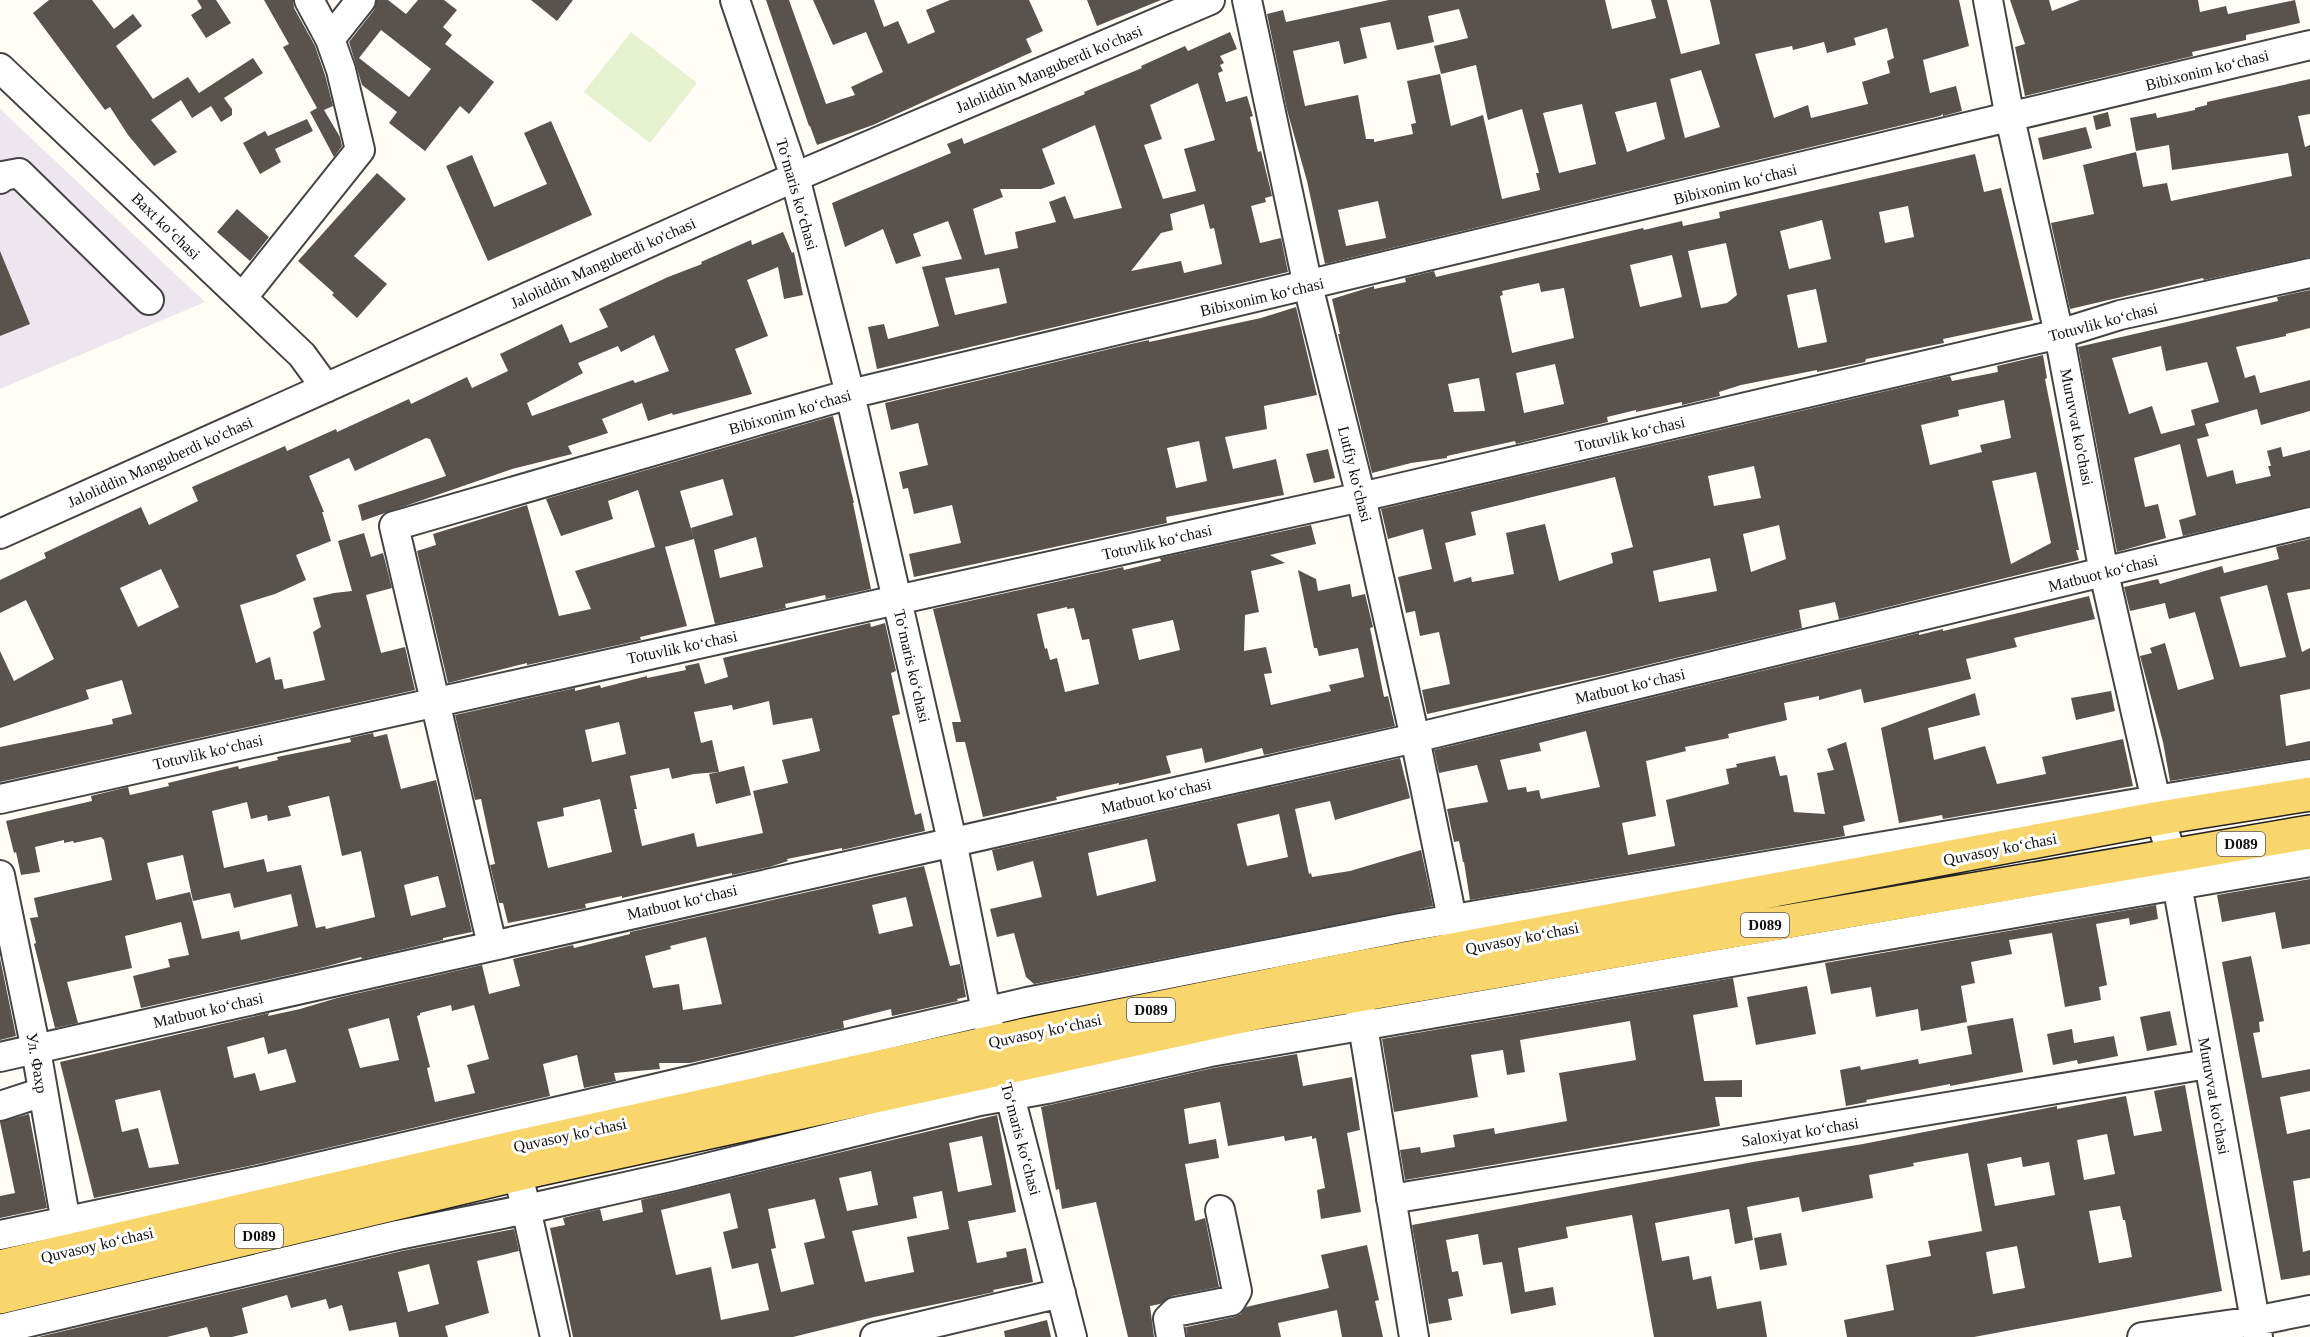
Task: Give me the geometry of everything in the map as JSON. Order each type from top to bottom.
[{"type":"main road","name":"Quvasoy koʻchasi","points":[[0,1298],[526,1172],[1340,971],[1456,935],[2158,809],[2310,794]]},
{"type":"main road","name":"Quvasoy koʻchasi","points":[[0,1267],[69,1237],[467,1145],[1347,996],[2174,870],[2310,832]]},
{"type":"street","points":[[242,298],[360,150],[341,70],[330,39],[309,0]]},
{"type":"street","points":[[330,39],[361,0]]},
{"type":"street","name":"Toʻmaris koʻchasi","points":[[735,0],[795,177],[850,394],[998,1054],[1072,1337]]},
{"type":"street","name":"Jaloliddin Manguberdi ko'chasi","points":[[0,534],[795,177],[1210,0]]},
{"type":"street","name":"Lutfiy koʻchasi","points":[[1247,0],[1308,286],[1361,497],[1415,738],[1456,935]]},
{"type":"street","name":"Muruvvat ko'chasi","points":[[1988,0],[2010,118],[2059,334],[2104,573],[2174,870],[2257,1329]]},
{"type":"street","name":"Bibixonim koʻchasi","points":[[436,701],[394,526],[850,394],[2310,45]]},
{"type":"street","name":"Baxt koʻchasi","points":[[0,68],[302,355],[326,388]]},
{"type":"street","points":[[0,179],[3,176],[19,173],[149,300]]},
{"type":"street","name":"Totuvlik koʻchasi","points":[[0,799],[1361,497],[2059,334],[2120,315],[2310,273]]},
{"type":"street","name":"Matbuot koʻchasi","points":[[0,1057],[1415,738],[2310,522]]},
{"type":"street","points":[[436,701],[492,945]]},
{"type":"street","points":[[2158,809],[2310,774]]},
{"type":"street","points":[[0,1329],[398,1235],[527,1209],[980,1101],[998,1054],[1210,1052],[1800,949],[2174,870],[2310,862]]},
{"type":"street","name":"Ул. Фахр","points":[[0,875],[36,1050],[69,1237]]},
{"type":"street","points":[[1347,996],[1363,1026],[1414,1337]]},
{"type":"street","name":"Saloxiyat koʻchasi","points":[[1391,1199],[2208,1064]]},
{"type":"street","points":[[0,1106],[43,1092]]},
{"type":"street","points":[[526,1172],[527,1209],[555,1337]]},
{"type":"street","points":[[1171,1337],[1168,1319],[1174,1312],[1231,1300],[1238,1291],[1220,1210]]},
{"type":"street","points":[[0,1235],[69,1237]]},
{"type":"street","points":[[875,1337],[1061,1293]]},
{"type":"street","points":[[2142,1337],[2257,1329],[2310,1310]]},
{"type":"shaded area","points":[[0,109],[205,302],[0,389]]},
{"type":"green space","points":[[631,32],[697,83],[650,143],[584,92]]},
{"type":"building","points":[[49,0],[92,0],[114,29],[133,14],[142,26],[116,46],[153,99],[188,77],[199,93],[253,58],[263,73],[224,98],[232,109],[232,115],[221,122],[211,106],[192,118],[181,100],[151,120],[177,152],[154,166],[128,135],[110,107],[105,110],[33,13]]},
{"type":"building","points":[[197,0],[216,0],[231,23],[206,38],[191,15],[202,8]]},
{"type":"building","points":[[264,0],[293,0],[294,8],[315,46],[333,106],[324,110],[340,137],[342,146],[334,157],[310,112],[317,108],[283,47],[289,44]]},
{"type":"building","points":[[377,0],[388,0],[406,14],[418,0],[444,0],[457,10],[443,27],[452,35],[445,44],[494,82],[469,114],[460,106],[425,151],[389,123],[397,112],[362,85],[349,42],[374,10]],"holes":[[[381,30],[431,69],[409,97],[359,58]]]},
{"type":"building","points":[[531,0],[573,0],[557,21]]},
{"type":"building","points":[[766,0],[789,0],[826,104],[855,95],[851,87],[883,72],[866,32],[833,45],[813,0],[874,0],[884,27],[898,21],[908,44],[935,32],[926,10],[950,0],[1029,0],[1043,31],[1026,39],[1032,52],[873,125],[817,145]]},
{"type":"building","points":[[1087,0],[1161,0],[1097,26]]},
{"type":"building","points":[[1389,0],[1605,0],[1612,29],[1656,18],[1651,0],[1667,0],[1681,54],[1720,44],[1710,0],[1959,0],[1969,46],[1923,60],[1930,93],[1956,86],[1962,111],[1325,264],[1307,181],[1287,110],[1267,14],[1283,10],[1286,22]],"holes":[[[1459,9],[1468,38],[1434,46],[1441,74],[1476,65],[1488,120],[1522,109],[1539,173],[1536,173],[1540,190],[1502,199],[1483,115],[1451,126],[1440,74],[1407,81],[1416,123],[1411,124],[1413,134],[1374,142],[1374,139],[1366,139],[1358,95],[1305,106],[1293,51],[1339,41],[1344,64],[1367,58],[1360,28],[1390,22],[1397,50],[1434,42],[1428,16]],[[1887,28],[1894,58],[1887,61],[1890,73],[1862,82],[1868,104],[1811,118],[1808,105],[1774,118],[1755,54],[1792,46],[1793,50],[1824,42],[1827,53],[1856,45],[1854,38]],[[1701,70],[1720,127],[1685,138],[1670,79]],[[1656,102],[1665,139],[1627,152],[1615,112]],[[1582,104],[1596,164],[1559,173],[1543,113]],[[1378,201],[1386,238],[1346,246],[1338,210]]]},
{"type":"building","points":[[2010,0],[2049,0],[2052,11],[2080,0],[2198,0],[2200,12],[2226,6],[2228,14],[2295,0],[2300,23],[2246,35],[2246,40],[2192,52],[2193,56],[2025,96],[2015,47],[2025,44]]},
{"type":"building","points":[[1230,32],[1237,49],[1220,56],[1224,63],[1220,65],[1223,71],[1218,73],[1226,102],[1247,96],[1253,116],[1250,117],[1258,152],[1261,151],[1272,196],[1265,198],[1266,202],[1251,206],[1260,243],[1281,238],[1288,272],[877,369],[868,327],[884,324],[888,339],[939,326],[922,267],[962,259],[948,221],[913,234],[921,256],[896,264],[883,229],[845,247],[832,203],[951,153],[947,144],[962,138],[964,144],[1085,94],[1084,92],[1142,68],[1141,66],[1185,46],[1188,51]],"holes":[[[1198,83],[1215,140],[1184,149],[1196,191],[1163,199],[1144,145],[1162,139],[1150,105]],[[1095,125],[1122,208],[1074,219],[1065,196],[1049,202],[1056,222],[1015,232],[1018,248],[985,255],[973,209],[1003,197],[1000,189],[1041,189],[1055,184],[1042,149]],[[1204,204],[1210,229],[1214,228],[1222,264],[1184,273],[1181,261],[1131,271],[1161,233],[1173,230],[1170,214]],[[999,268],[1007,303],[955,315],[945,278]]]},
{"type":"building","points":[[2310,79],[2310,114],[2298,116],[2305,147],[2310,145],[2310,257],[2204,280],[2203,278],[2070,309],[2051,223],[2094,214],[2083,165],[2136,152],[2143,187],[2167,183],[2171,201],[2292,176],[2288,153],[2172,170],[2169,145],[2136,151],[2130,118],[2156,113],[2157,118],[2195,110],[2195,108],[2207,105],[2207,102]]},
{"type":"building","points":[[2108,112],[2111,126],[2096,130],[2093,116]]},
{"type":"building","points":[[307,119],[313,131],[275,149],[281,162],[260,174],[243,143],[265,131],[268,136]]},
{"type":"building","points":[[551,121],[592,215],[488,261],[446,166],[472,155],[494,207],[547,184],[524,133]]},
{"type":"building","points":[[2086,127],[2092,148],[2043,160],[2038,138]]},
{"type":"building","points":[[1975,154],[1984,192],[2001,188],[2033,320],[1943,339],[1944,343],[1866,359],[1865,362],[1741,385],[1719,392],[1720,396],[1682,405],[1682,402],[1636,412],[1636,410],[1607,417],[1608,422],[1516,444],[1515,441],[1372,473],[1338,334],[1340,334],[1332,299],[1374,286],[1374,289],[1406,282],[1405,278],[1434,271],[1436,277],[1643,228],[1644,230],[1682,221],[1683,226],[1720,218],[1719,212]],"holes":[[[1908,206],[1914,237],[1885,243],[1879,212]],[[1822,220],[1831,259],[1789,269],[1780,231]],[[1726,243],[1737,295],[1727,303],[1701,308],[1688,251]],[[1672,255],[1682,297],[1640,307],[1630,265]],[[1539,283],[1541,292],[1564,288],[1574,338],[1512,353],[1500,296],[1503,295],[1502,291]],[[1816,289],[1827,342],[1798,348],[1787,295]],[[1555,364],[1564,404],[1524,413],[1516,373]],[[1479,378],[1485,411],[1454,412],[1448,384]]]},
{"type":"building","points":[[377,173],[406,199],[354,256],[387,284],[357,318],[332,295],[334,293],[298,261]]},
{"type":"building","points":[[237,209],[269,237],[250,261],[217,232]]},
{"type":"building","points":[[783,232],[792,253],[794,252],[803,295],[784,299],[778,267],[747,280],[768,336],[735,349],[752,394],[648,421],[642,403],[602,419],[608,433],[568,446],[572,454],[512,469],[362,521],[358,505],[446,476],[430,439],[426,438],[355,471],[349,458],[309,476],[324,512],[322,512],[331,541],[296,555],[306,580],[275,594],[240,605],[256,663],[270,657],[275,680],[282,679],[284,689],[325,680],[313,632],[321,627],[313,598],[352,591],[338,541],[364,533],[371,557],[383,553],[392,588],[366,595],[381,653],[405,647],[415,690],[0,782],[0,747],[113,724],[112,719],[132,714],[122,680],[86,690],[89,699],[0,728],[0,651],[14,681],[54,659],[26,600],[0,613],[0,580],[46,558],[44,553],[141,507],[149,525],[198,501],[192,487],[285,446],[287,451],[336,429],[337,432],[409,399],[411,404],[467,377],[472,388],[508,371],[500,354],[562,324],[570,343],[608,327],[599,309],[751,240],[752,245]],"holes":[[[654,335],[669,371],[635,383],[633,380],[532,416],[527,403],[583,373],[578,363],[618,346],[621,352]],[[161,569],[179,607],[138,627],[120,588]]]},
{"type":"building","points":[[0,251],[30,324],[0,336]]},
{"type":"building","points":[[2310,290],[2310,328],[2236,347],[2245,378],[2255,375],[2260,393],[2310,380],[2310,411],[2261,425],[2257,409],[2205,424],[2209,436],[2197,439],[2207,477],[2233,470],[2236,484],[2271,476],[2267,451],[2281,447],[2283,457],[2310,450],[2310,506],[2183,536],[2179,520],[2196,515],[2180,444],[2134,458],[2145,507],[2158,504],[2166,538],[2117,552],[2078,347],[2278,301],[2277,297]],"holes":[[[2161,346],[2166,371],[2207,362],[2219,402],[2191,410],[2195,425],[2161,434],[2152,406],[2129,414],[2112,358]]]},
{"type":"building","points":[[1296,307],[1317,395],[1264,406],[1267,429],[1225,437],[1233,469],[1276,459],[1284,495],[1166,517],[1167,523],[914,577],[909,554],[961,543],[952,505],[914,514],[908,488],[903,489],[899,472],[928,465],[918,423],[891,430],[885,403],[1122,346],[1261,318]],"holes":[[[1199,441],[1207,481],[1176,488],[1167,448]]]},
{"type":"building","points":[[2043,355],[2047,378],[2045,379],[2079,550],[2076,550],[2079,560],[1839,619],[1835,602],[1799,610],[1802,628],[1427,714],[1422,690],[1450,684],[1447,669],[1439,632],[1420,636],[1415,611],[1406,613],[1398,577],[1432,569],[1423,529],[1388,539],[1381,509],[1950,376],[1952,381],[1998,372],[1997,366]],"holes":[[[2004,400],[2011,438],[1980,445],[1982,452],[1930,465],[1921,425],[1959,416],[1958,410]],[[1754,466],[1761,498],[1714,506],[1708,476]],[[2036,472],[2051,543],[2011,564],[1992,481]],[[1615,477],[1633,547],[1611,553],[1613,563],[1559,581],[1545,524],[1506,533],[1514,574],[1472,582],[1471,577],[1454,582],[1445,543],[1476,535],[1471,512]],[[1779,525],[1786,559],[1751,572],[1743,534]],[[1710,558],[1717,591],[1659,602],[1653,571]]]},
{"type":"building","points":[[833,416],[854,503],[871,589],[826,599],[825,595],[785,604],[786,608],[715,624],[694,539],[665,547],[687,626],[640,637],[641,640],[527,665],[527,663],[448,683],[417,551],[436,545],[433,534],[527,505],[559,616],[591,609],[575,571],[655,547],[638,490],[608,501],[613,519],[561,536],[546,499]],"holes":[[[723,479],[733,515],[691,528],[694,539],[680,491]],[[756,537],[763,567],[720,578],[714,550]]]},
{"type":"building","points":[[1328,449],[1335,478],[1314,483],[1306,454]]},
{"type":"building","points":[[1311,525],[1316,544],[1270,555],[1285,563],[1251,571],[1259,612],[1245,615],[1244,651],[1266,647],[1272,673],[1264,674],[1271,705],[1331,691],[1329,685],[1364,677],[1358,648],[1319,656],[1317,648],[1314,648],[1298,570],[1316,579],[1318,591],[1350,584],[1352,597],[1365,594],[1373,627],[1370,628],[1384,697],[1388,696],[1395,726],[1264,755],[1262,748],[1205,763],[1202,748],[1166,756],[1171,773],[1056,797],[1057,800],[983,817],[965,742],[956,742],[952,722],[961,722],[933,609],[1123,567],[1124,570],[1161,561],[1160,558]],"holes":[[[1067,607],[1067,609],[1074,608],[1082,640],[1089,639],[1099,684],[1065,692],[1057,658],[1050,660],[1047,648],[1045,649],[1037,614]],[[1173,620],[1180,650],[1139,660],[1132,629]]]},
{"type":"building","points":[[2310,539],[2310,589],[2287,593],[2302,652],[2310,648],[2310,689],[2280,695],[2286,746],[2310,741],[2310,758],[2170,781],[2163,742],[2140,656],[2152,653],[2150,648],[2165,643],[2178,690],[2214,679],[2195,612],[2169,619],[2165,603],[2130,611],[2124,587],[2158,579],[2160,584],[2222,566],[2224,573],[2279,559],[2276,547]],"holes":[[[2267,585],[2286,657],[2240,667],[2220,597]]]},
{"type":"building","points":[[2089,596],[2095,619],[2014,638],[2017,647],[1966,659],[1971,679],[1864,703],[1861,689],[1819,700],[1819,696],[1784,703],[1787,720],[1728,734],[1729,738],[1685,747],[1686,751],[1646,761],[1656,816],[1622,823],[1628,855],[1675,846],[1666,800],[1729,784],[1726,769],[1737,767],[1736,764],[1775,756],[1780,776],[1787,775],[1794,812],[1825,814],[1817,773],[1834,770],[1827,749],[1846,742],[1865,821],[1843,826],[1845,836],[1470,900],[1459,841],[1454,842],[1447,809],[1488,802],[1477,765],[1439,773],[1434,750],[1919,633],[1919,635],[1943,629],[1943,631]],"holes":[[[1586,731],[1600,787],[1541,799],[1539,790],[1527,792],[1526,787],[1508,790],[1500,760],[1541,751],[1539,743]]]},
{"type":"building","points":[[870,623],[871,627],[885,623],[896,671],[891,673],[900,714],[892,716],[915,815],[921,813],[925,831],[842,850],[842,848],[787,859],[788,861],[769,867],[622,898],[622,896],[585,904],[586,908],[508,923],[503,903],[499,903],[490,865],[495,864],[481,799],[475,800],[455,715],[575,688],[575,691],[600,685],[601,688],[647,676],[647,678],[686,670],[685,666],[699,663],[705,684],[728,677],[723,658]],"holes":[[[769,701],[773,725],[812,718],[820,751],[782,760],[788,783],[753,791],[763,833],[697,847],[694,833],[642,846],[630,776],[669,768],[672,779],[719,772],[712,740],[701,743],[694,712],[732,705],[733,710]],[[619,722],[626,754],[592,762],[585,730]],[[600,799],[612,852],[548,868],[537,822],[564,816],[563,808]]]},
{"type":"building","points":[[2111,691],[2115,711],[2076,720],[2071,698]]},
{"type":"building","points":[[1975,693],[1980,715],[1928,728],[1934,760],[1985,746],[1997,784],[2046,774],[2042,757],[2123,739],[2133,786],[1943,819],[1942,815],[1899,823],[1881,728]]},
{"type":"building","points":[[373,733],[374,737],[387,734],[401,789],[436,780],[472,932],[141,1008],[133,976],[170,967],[168,959],[189,955],[181,922],[125,936],[132,968],[67,982],[78,1023],[55,1028],[34,944],[36,943],[30,918],[38,917],[34,898],[112,880],[104,840],[101,837],[64,843],[64,840],[35,847],[40,872],[21,875],[6,821],[92,801],[91,796],[128,787],[130,795],[238,766],[239,769],[278,760],[277,757],[351,742],[350,738]],"holes":[[[329,796],[342,856],[361,851],[375,917],[326,929],[325,926],[316,928],[301,865],[267,872],[264,859],[224,868],[212,811],[247,802],[251,819],[267,815],[268,821],[291,816],[288,806]],[[183,855],[193,901],[230,893],[234,908],[291,894],[298,926],[241,940],[239,931],[202,939],[190,892],[156,900],[147,863]],[[438,876],[446,907],[411,916],[404,885]]]},
{"type":"building","points":[[1400,758],[1410,798],[1335,820],[1330,801],[1295,809],[1309,874],[1311,873],[1312,877],[1350,871],[1421,850],[1433,906],[1034,984],[1026,977],[1014,933],[997,937],[990,909],[1042,897],[1033,861],[997,871],[992,850]],"holes":[[[1279,814],[1288,857],[1247,866],[1237,824]],[[1147,839],[1156,881],[1097,896],[1088,853]]]},
{"type":"building","points":[[744,766],[751,795],[716,804],[709,774]]},
{"type":"building","points":[[924,866],[950,966],[960,964],[966,997],[957,999],[958,1001],[892,1016],[891,1009],[843,1021],[844,1028],[690,1063],[659,1063],[660,1069],[614,1073],[616,1081],[584,1088],[577,1055],[543,1064],[550,1096],[263,1163],[94,1198],[60,1062],[269,1013],[268,1016],[300,1009],[337,998],[482,965],[489,994],[520,986],[513,959],[573,945],[574,948],[630,934],[630,932]],"holes":[[[906,897],[913,926],[879,934],[872,905]],[[706,937],[722,1004],[683,1010],[679,984],[653,988],[645,956],[671,949],[670,946]],[[451,1005],[452,1011],[474,1005],[489,1059],[467,1065],[475,1093],[435,1102],[427,1068],[430,1067],[417,1016],[420,1013]],[[389,1018],[399,1060],[360,1068],[348,1029]],[[264,1037],[268,1054],[286,1049],[296,1082],[260,1091],[255,1073],[234,1078],[227,1047]],[[160,1090],[179,1164],[149,1168],[138,1128],[122,1132],[115,1100]]]},
{"type":"building","points":[[2310,879],[2310,944],[2282,949],[2275,912],[2222,922],[2217,895]]},
{"type":"building","points":[[2156,905],[2158,919],[2130,925],[2129,918],[2096,924],[2107,985],[2099,987],[2101,1000],[2065,1007],[2052,933],[2009,940],[2012,954],[1971,962],[1975,983],[1961,986],[1967,1022],[1921,1031],[1918,1009],[1876,1017],[1871,987],[1831,994],[1825,963]]},
{"type":"building","points":[[2251,956],[2264,1021],[2259,1022],[2260,1032],[2253,1033],[2262,1078],[2310,1069],[2310,1091],[2280,1097],[2287,1134],[2310,1129],[2310,1178],[2293,1181],[2303,1252],[2310,1250],[2310,1275],[2281,1280],[2222,962]]},
{"type":"building","points":[[0,958],[16,1036],[0,1040]]},
{"type":"building","points":[[1733,978],[1738,1007],[1693,1015],[1704,1081],[1742,1080],[1742,1097],[1715,1097],[1720,1126],[1405,1180],[1400,1150],[1420,1147],[1421,1153],[1455,1147],[1453,1135],[1494,1128],[1495,1134],[1567,1121],[1559,1073],[1636,1060],[1630,1021],[1520,1040],[1525,1072],[1507,1075],[1503,1050],[1471,1055],[1478,1097],[1394,1112],[1382,1039]]},
{"type":"building","points":[[1807,986],[1816,1034],[1756,1045],[1747,997]]},
{"type":"building","points":[[2170,1011],[2177,1045],[2147,1051],[2140,1017]]},
{"type":"building","points":[[2013,1018],[2023,1072],[1866,1100],[1867,1102],[1846,1106],[1840,1070],[1860,1066],[1861,1070],[1918,1059],[1919,1064],[1972,1054],[1967,1026]]},
{"type":"building","points":[[2072,1029],[2074,1043],[2114,1036],[2118,1056],[2078,1064],[2077,1060],[2053,1065],[2047,1034]]},
{"type":"building","points":[[1297,1054],[1303,1086],[1352,1077],[1360,1130],[1347,1133],[1361,1212],[1321,1219],[1317,1190],[1325,1188],[1316,1138],[1312,1139],[1312,1136],[1285,1141],[1284,1136],[1228,1146],[1220,1102],[1184,1109],[1189,1144],[1216,1139],[1219,1158],[1185,1164],[1195,1221],[1205,1218],[1219,1287],[1172,1296],[1160,1304],[1150,1306],[1154,1337],[1128,1337],[1096,1202],[1062,1209],[1059,1189],[1056,1190],[1041,1107],[1213,1068]]},
{"type":"building","points":[[2185,1085],[2222,1291],[1974,1337],[1847,1337],[1844,1320],[1894,1310],[1886,1265],[1931,1256],[1928,1241],[1982,1231],[1968,1153],[1913,1163],[1914,1166],[1869,1175],[1873,1198],[1802,1212],[1799,1197],[1747,1207],[1753,1240],[1735,1244],[1729,1209],[1655,1223],[1662,1261],[1689,1256],[1693,1280],[1711,1276],[1717,1309],[1761,1301],[1767,1337],[1654,1337],[1632,1215],[1566,1227],[1568,1238],[1518,1248],[1525,1292],[1553,1287],[1556,1305],[1511,1314],[1502,1262],[1483,1265],[1478,1234],[1446,1240],[1452,1272],[1458,1271],[1463,1296],[1448,1299],[1452,1320],[1429,1324],[1412,1225],[1863,1144],[2057,1106],[2057,1109],[2126,1096],[2134,1136],[2162,1131],[2154,1091]],"holes":[[[2107,1134],[2115,1174],[2084,1180],[2077,1140]],[[2021,1157],[2023,1167],[2049,1162],[2055,1195],[1995,1206],[1987,1164]],[[2120,1206],[2132,1257],[2099,1263],[2089,1211]],[[2017,1246],[2025,1288],[1993,1294],[1986,1252]]]},
{"type":"building","points":[[29,1114],[47,1208],[0,1218],[0,1196],[15,1193],[0,1122]]},
{"type":"building","points":[[997,1115],[1016,1212],[968,1221],[977,1263],[1007,1257],[1006,1252],[1026,1248],[1033,1282],[793,1337],[573,1337],[550,1228],[565,1225],[563,1218],[600,1209],[603,1221],[643,1212],[641,1200]],"holes":[[[982,1136],[992,1185],[958,1192],[949,1143]],[[871,1171],[878,1205],[847,1211],[839,1178]],[[942,1191],[949,1229],[907,1237],[914,1272],[865,1282],[852,1231],[917,1218],[913,1197]],[[730,1193],[738,1228],[723,1232],[732,1269],[758,1263],[769,1310],[721,1320],[711,1267],[676,1275],[661,1210]],[[815,1199],[825,1238],[804,1243],[814,1284],[781,1292],[771,1249],[776,1248],[768,1209]]]},
{"type":"building","points":[[514,1229],[519,1251],[477,1261],[489,1313],[445,1326],[448,1337],[399,1337],[396,1322],[349,1331],[342,1305],[329,1309],[326,1299],[291,1308],[287,1295],[242,1308],[248,1333],[232,1337],[210,1337],[207,1327],[167,1337],[38,1337],[402,1251]],"holes":[[[429,1264],[439,1304],[408,1312],[398,1272]]]},
{"type":"building","points":[[1781,1233],[1787,1265],[1760,1270],[1754,1238]]},
{"type":"building","points":[[1367,1245],[1379,1300],[1375,1301],[1383,1337],[1342,1337],[1337,1310],[1278,1323],[1281,1337],[1187,1337],[1186,1327],[1234,1317],[1241,1314],[1246,1307],[1329,1288],[1321,1255]]},
{"type":"building","points":[[1047,1320],[1051,1337],[1005,1337],[1004,1331]]}]
